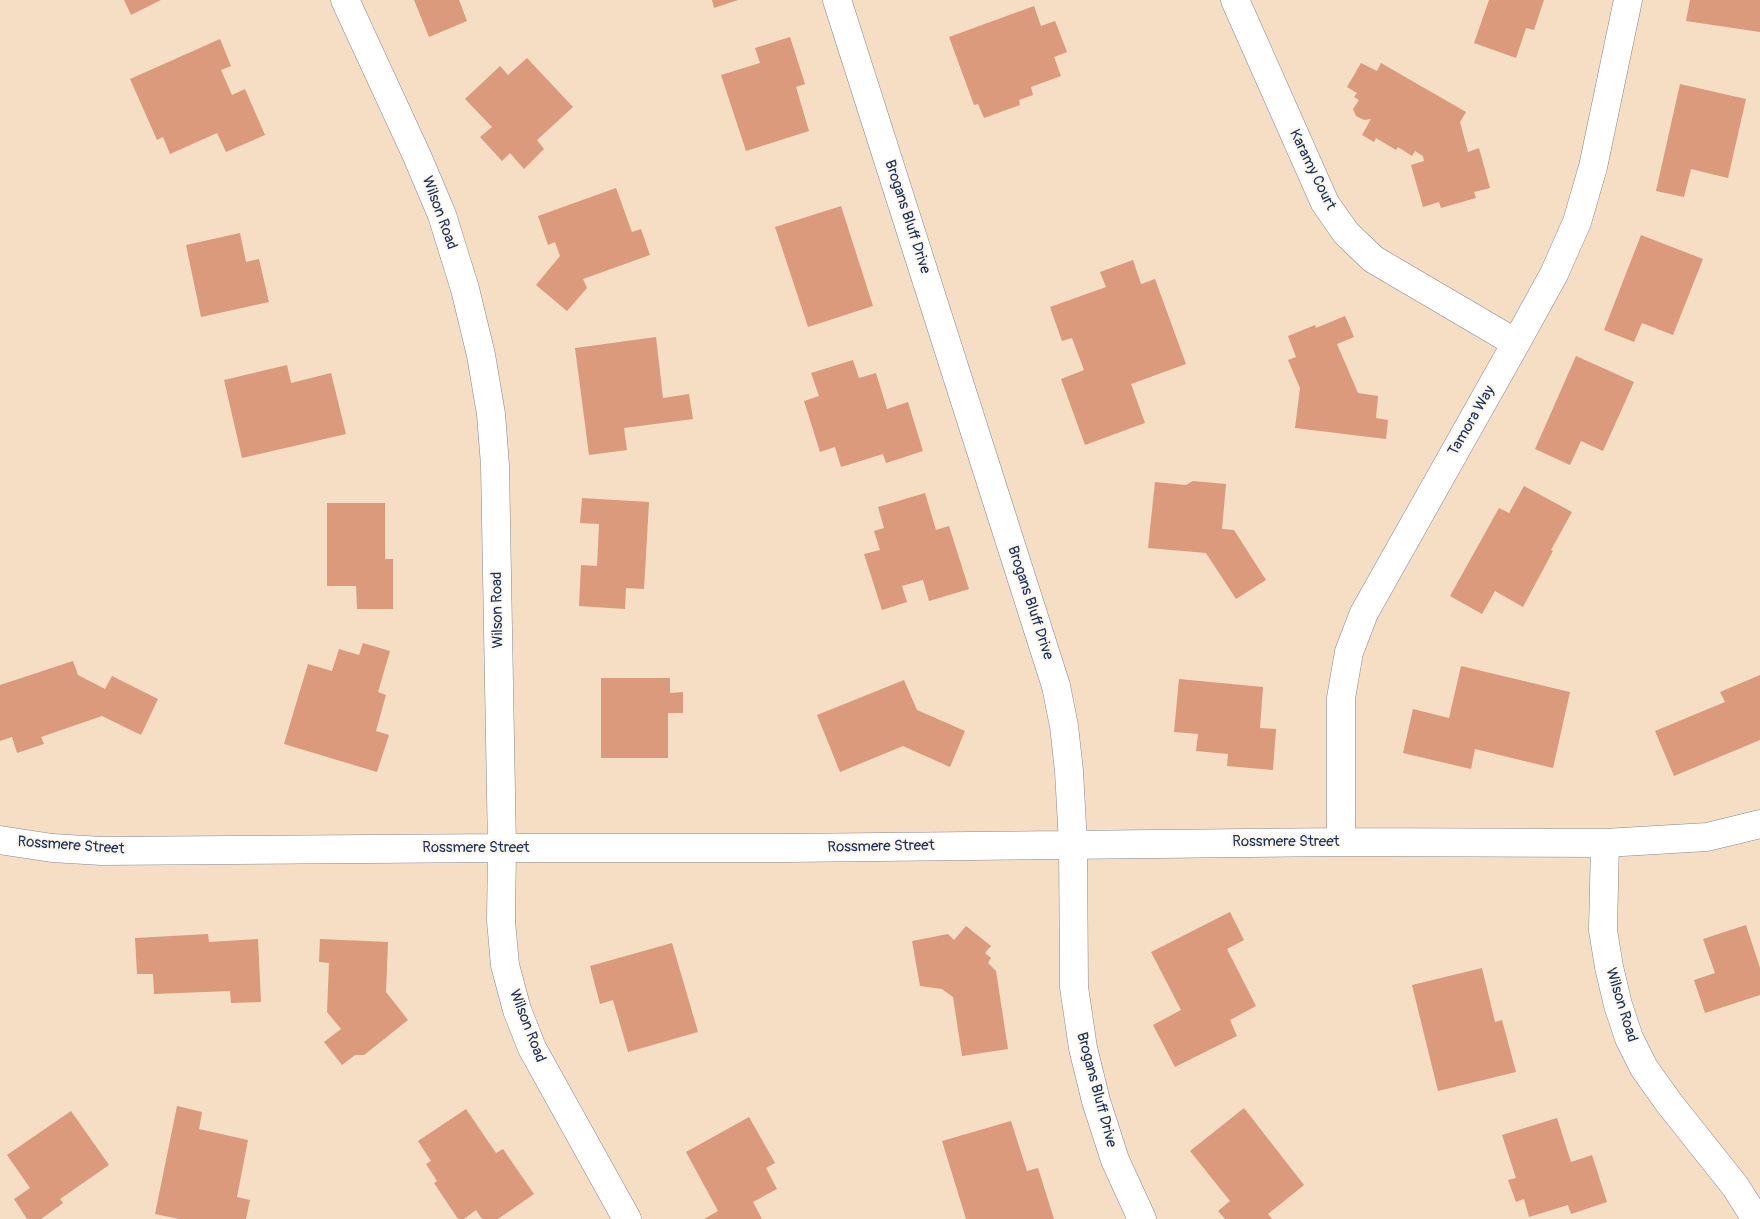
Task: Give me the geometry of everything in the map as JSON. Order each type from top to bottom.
[{"type":"street","name":"Wilson Road","points":[[345,0],[442,215],[465,289],[481,356],[491,414],[495,465],[502,848],[501,921],[505,965],[517,1010],[532,1048],[627,1219]]},
{"type":"street","name":"Brogans Bluff Drive","points":[[837,0],[1056,686],[1064,726],[1068,762],[1073,844],[1074,987],[1083,1048],[1096,1101],[1115,1160],[1142,1219]]},
{"type":"street","name":"Karamy Court","points":[[1235,0],[1325,203],[1346,233],[1373,259],[1516,343]]},
{"type":"street","name":"Tamora Way","points":[[1341,842],[1341,698],[1349,652],[1364,613],[1376,589],[1554,274],[1577,222],[1593,167],[1628,0]]},
{"type":"street","name":"Rossmere Street","points":[[0,840],[52,848],[102,851],[786,848],[1341,842],[1605,843],[1707,837],[1760,824]]},
{"type":"street","name":"Wilson Road","points":[[1605,843],[1603,930],[1618,1005],[1629,1038],[1644,1068],[1735,1186],[1756,1219]]},
{"type":"building","points":[[124,0],[161,0],[131,15]]},
{"type":"building","points":[[414,0],[459,0],[467,21],[429,37]]},
{"type":"building","points":[[712,0],[738,0],[714,8]]},
{"type":"building","points":[[1489,0],[1544,0],[1534,30],[1526,28],[1516,58],[1474,43]]},
{"type":"building","points":[[1690,0],[1760,0],[1760,32],[1686,21]]},
{"type":"building","points":[[1034,6],[1041,26],[1055,21],[1067,52],[1054,57],[1061,76],[1031,87],[1033,95],[1019,100],[1020,105],[984,118],[978,104],[974,105],[949,37]]},
{"type":"building","points":[[790,37],[805,84],[796,87],[809,131],[746,151],[721,75],[760,63],[755,48]]},
{"type":"building","points":[[220,39],[231,66],[221,70],[232,95],[245,89],[265,135],[226,152],[217,133],[170,154],[163,137],[157,140],[130,79]]},
{"type":"building","points":[[527,58],[573,107],[537,140],[544,149],[524,169],[510,153],[502,161],[480,137],[492,127],[465,99],[500,66],[508,75]]},
{"type":"building","points":[[1361,63],[1377,71],[1381,63],[1466,112],[1460,122],[1468,152],[1479,148],[1490,188],[1474,192],[1476,198],[1441,208],[1439,202],[1423,207],[1411,165],[1424,161],[1423,156],[1415,151],[1412,156],[1398,147],[1396,150],[1376,138],[1374,142],[1362,135],[1371,119],[1364,120],[1356,116],[1353,109],[1359,100],[1354,97],[1357,93],[1347,87]]},
{"type":"building","points":[[1680,84],[1746,99],[1728,178],[1691,169],[1684,197],[1656,191]]},
{"type":"building","points":[[616,188],[632,232],[641,229],[650,255],[583,279],[587,288],[567,311],[536,285],[560,256],[555,242],[548,245],[538,216]]},
{"type":"building","points":[[841,206],[873,306],[808,327],[775,227]]},
{"type":"building","points":[[240,233],[246,262],[259,259],[269,302],[201,317],[186,245]]},
{"type":"building","points":[[1641,235],[1703,259],[1673,335],[1642,323],[1634,342],[1604,330]]},
{"type":"building","points":[[1133,260],[1141,284],[1155,279],[1186,364],[1131,384],[1145,423],[1085,445],[1061,379],[1084,370],[1072,338],[1062,341],[1050,307],[1106,287],[1100,272]]},
{"type":"building","points":[[1345,316],[1354,337],[1337,344],[1358,393],[1378,396],[1376,418],[1388,420],[1386,439],[1295,428],[1300,388],[1288,360],[1296,357],[1288,336],[1315,325],[1316,328]]},
{"type":"building","points":[[656,337],[663,398],[689,394],[693,419],[624,428],[627,450],[589,455],[575,348]]},
{"type":"building","points":[[1576,356],[1634,382],[1603,451],[1581,441],[1570,465],[1535,449]]},
{"type":"building","points":[[853,360],[859,378],[876,373],[887,409],[908,402],[923,451],[886,463],[883,454],[841,467],[835,447],[820,452],[804,401],[819,396],[811,373]]},
{"type":"building","points":[[287,365],[291,383],[331,373],[346,434],[242,458],[224,380]]},
{"type":"building","points":[[1193,481],[1226,484],[1222,529],[1234,530],[1266,580],[1236,599],[1206,553],[1148,548],[1155,482],[1186,485]]},
{"type":"building","points":[[1524,486],[1572,512],[1523,607],[1495,591],[1482,614],[1450,596],[1499,508],[1509,513]]},
{"type":"building","points":[[925,493],[936,530],[949,526],[969,589],[929,601],[923,580],[902,586],[907,602],[882,610],[864,554],[880,550],[874,531],[884,528],[878,507]]},
{"type":"building","points":[[582,498],[649,502],[644,589],[626,588],[625,609],[579,606],[581,565],[597,566],[599,524],[580,523]]},
{"type":"building","points":[[327,503],[385,503],[385,559],[393,559],[393,609],[357,609],[356,586],[327,586]]},
{"type":"building","points":[[363,643],[390,651],[378,692],[386,695],[376,731],[389,735],[377,772],[284,744],[308,664],[332,671],[339,649],[359,655]]},
{"type":"building","points":[[73,661],[78,675],[105,689],[112,676],[158,699],[141,735],[102,716],[41,737],[44,744],[17,753],[12,737],[0,741],[0,685]]},
{"type":"building","points":[[1461,666],[1570,692],[1553,768],[1475,749],[1471,769],[1403,753],[1413,709],[1449,718]]},
{"type":"building","points":[[1760,675],[1760,740],[1674,776],[1655,731],[1725,702],[1720,692]]},
{"type":"building","points":[[601,678],[670,678],[670,693],[683,692],[683,713],[668,713],[668,758],[601,758]]},
{"type":"building","points":[[1179,679],[1263,687],[1260,728],[1276,729],[1273,770],[1227,766],[1228,754],[1196,751],[1198,734],[1174,732]]},
{"type":"building","points":[[904,680],[917,710],[965,731],[950,767],[903,746],[840,772],[817,715]]},
{"type":"building","points":[[1230,912],[1244,940],[1227,949],[1256,1006],[1230,1020],[1237,1036],[1175,1067],[1153,1025],[1181,1010],[1151,952]]},
{"type":"building","points":[[1746,925],[1760,968],[1760,995],[1705,1013],[1694,980],[1715,973],[1703,939]]},
{"type":"building","points":[[966,926],[991,946],[985,953],[991,958],[988,963],[996,971],[1008,1049],[962,1056],[953,997],[942,989],[920,986],[912,941],[948,934],[954,940]]},
{"type":"building","points":[[208,934],[209,942],[258,939],[261,1002],[231,1003],[230,991],[154,994],[153,974],[137,974],[135,938]]},
{"type":"building","points":[[320,939],[388,942],[386,992],[408,1020],[364,1055],[355,1055],[342,1065],[324,1042],[341,1029],[327,1012],[329,963],[319,962]]},
{"type":"building","points":[[672,943],[698,1032],[628,1052],[613,1000],[600,1004],[590,966]]},
{"type":"building","points":[[1482,968],[1495,1022],[1502,1020],[1516,1072],[1438,1091],[1412,985]]},
{"type":"building","points":[[177,1106],[202,1112],[199,1129],[248,1140],[237,1197],[250,1200],[246,1219],[179,1219],[155,1214]]},
{"type":"building","points":[[1244,1108],[1304,1185],[1268,1214],[1272,1219],[1225,1219],[1218,1211],[1230,1201],[1190,1151]]},
{"type":"building","points":[[466,1109],[496,1153],[503,1149],[534,1194],[498,1219],[482,1219],[476,1210],[464,1219],[458,1219],[434,1183],[437,1181],[426,1164],[431,1161],[418,1141]]},
{"type":"building","points":[[71,1111],[109,1165],[60,1199],[63,1203],[41,1219],[27,1219],[14,1199],[30,1188],[7,1155]]},
{"type":"building","points":[[749,1117],[775,1163],[766,1168],[777,1189],[753,1202],[762,1219],[704,1219],[718,1211],[686,1152]]},
{"type":"building","points":[[1557,1118],[1571,1162],[1592,1155],[1607,1202],[1571,1214],[1568,1205],[1529,1217],[1524,1199],[1516,1202],[1508,1180],[1516,1178],[1502,1135]]},
{"type":"building","points":[[1011,1121],[1027,1171],[1038,1168],[1054,1219],[966,1219],[942,1141]]}]
